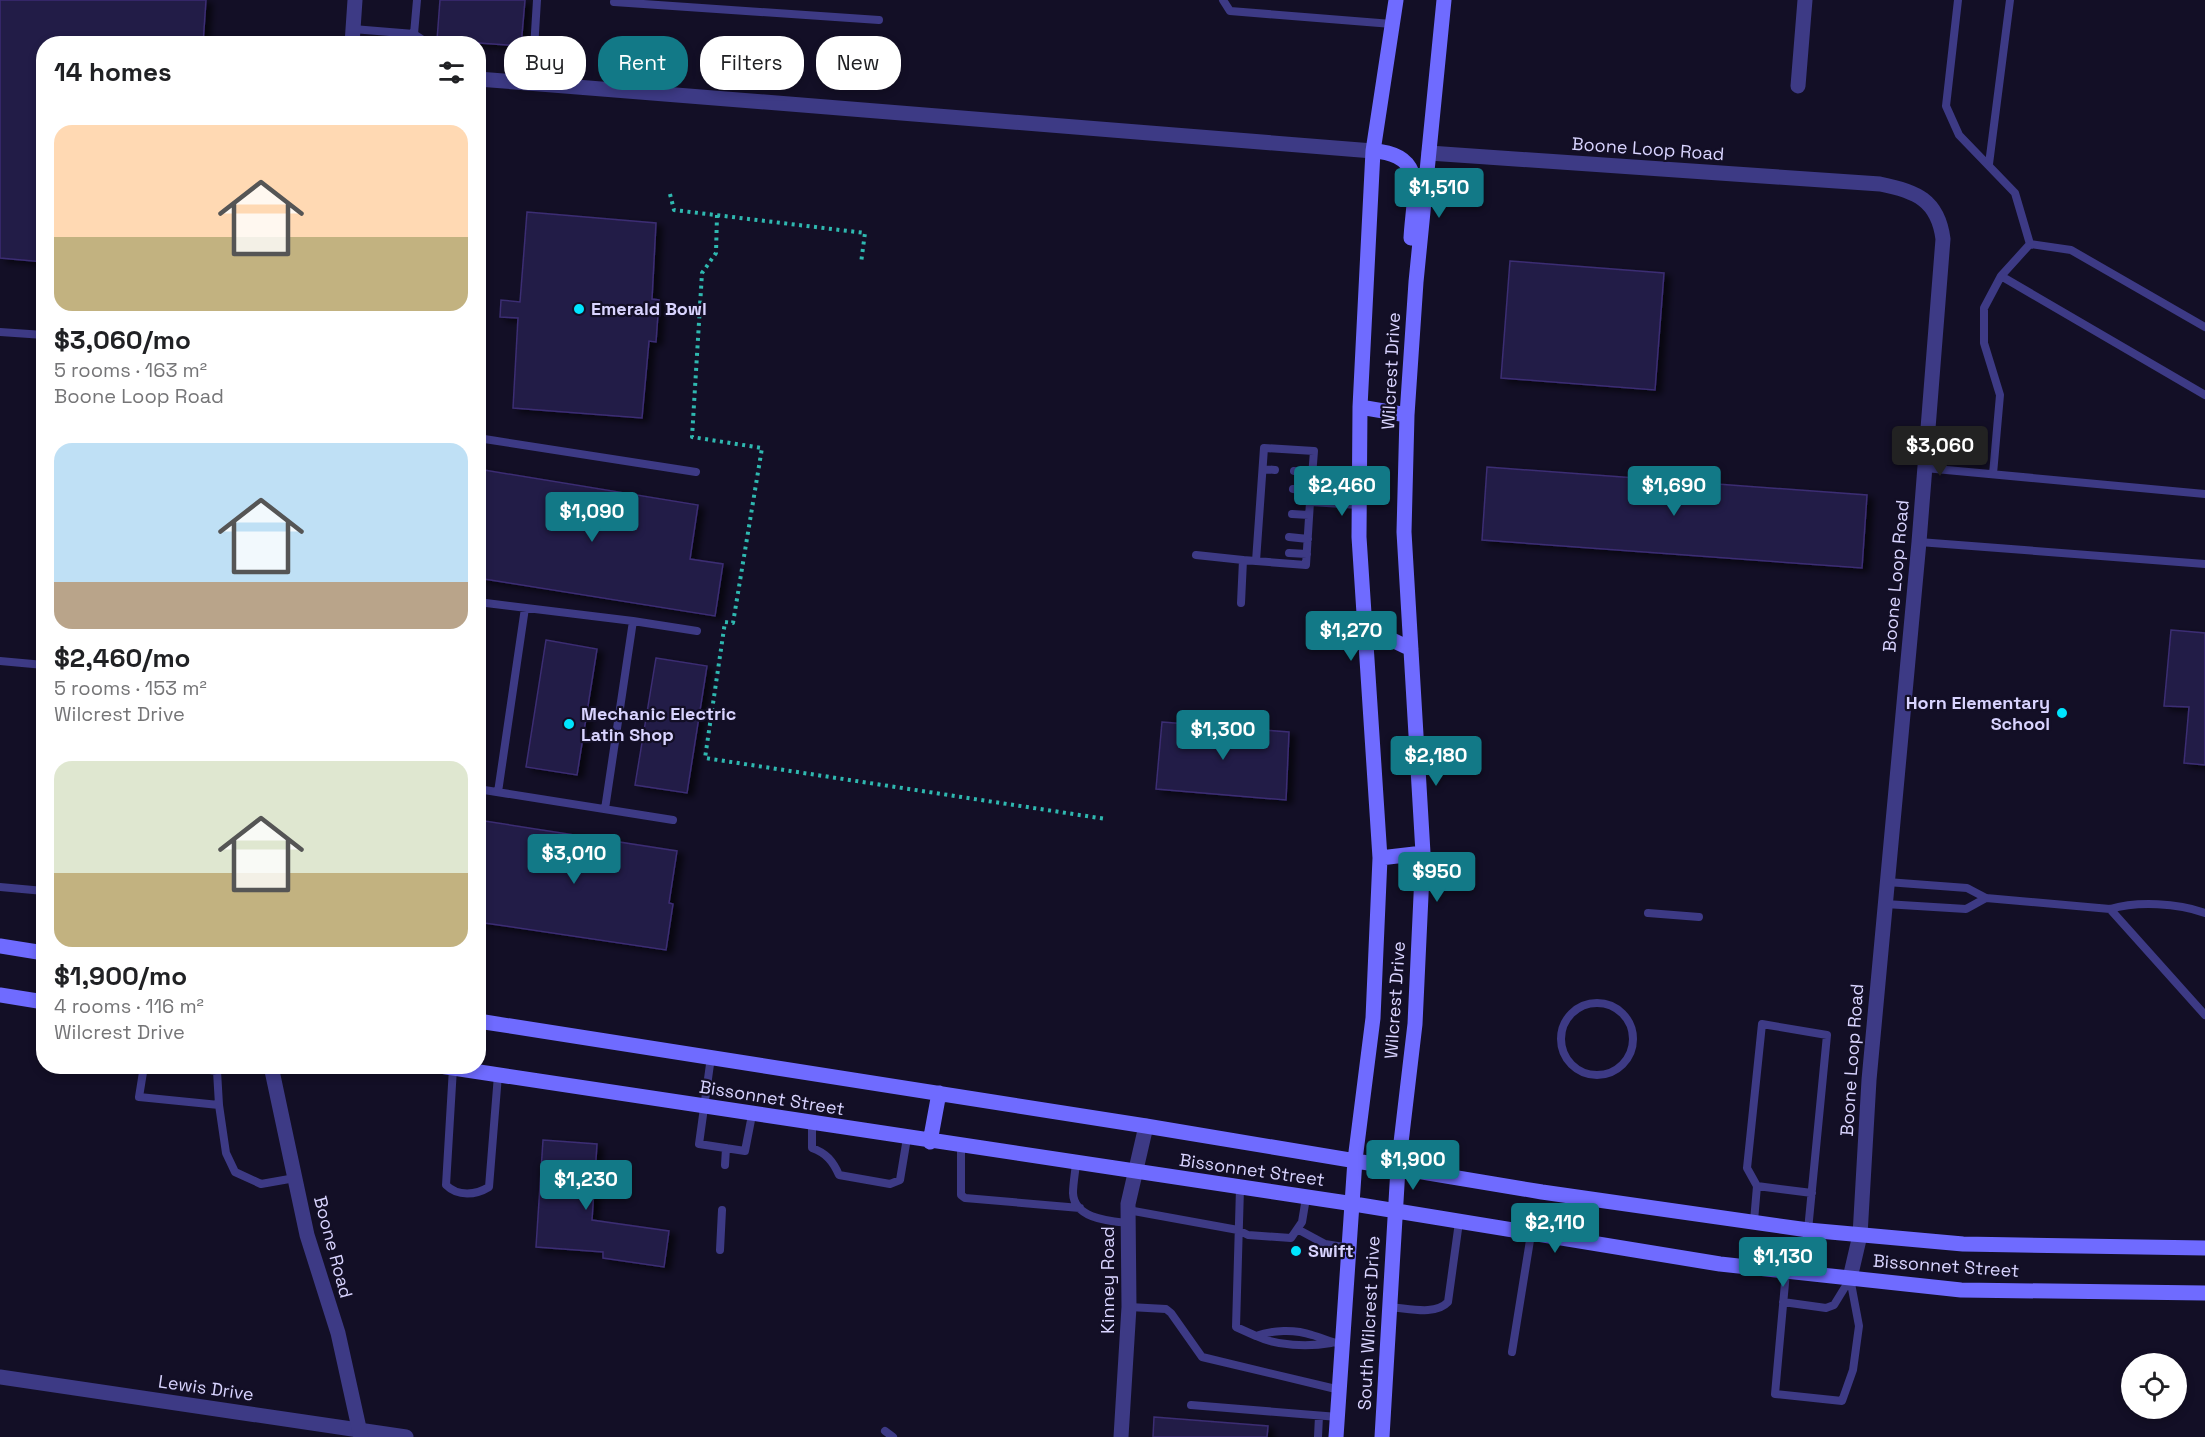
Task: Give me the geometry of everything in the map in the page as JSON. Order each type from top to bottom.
[{"type":"main road","name":"Wilcrest Drive","points":[[1354,1204],[1355,1160],[1373,1018],[1380,858],[1359,505],[1360,407],[1373,151],[1396,0]]},
{"type":"main road","name":"Wilcrest Drive","points":[[1395,1212],[1415,1023],[1423,854],[1404,532],[1407,415],[1416,282],[1444,0]]},
{"type":"main road","points":[[1373,151],[1401,156],[1408,163],[1414,176],[1411,266],[1416,282]]},
{"type":"main road","points":[[1360,407],[1407,415]]},
{"type":"main road","points":[[1365,627],[1411,649]]},
{"type":"main road","points":[[1380,858],[1423,854]]},
{"type":"main road","points":[[0,946],[36,952]]},
{"type":"main road","points":[[0,995],[36,1001]]},
{"type":"main road","name":"Bissonnet Street","points":[[486,1022],[1146,1126],[1542,1192],[1808,1230],[1963,1244],[2205,1248]]},
{"type":"main road","name":"Bissonnet Street","points":[[486,1074],[1133,1173],[1354,1204],[1719,1264],[1961,1290],[2205,1293]]},
{"type":"main road","points":[[930,1142],[939,1093]]},
{"type":"main road","name":"South Wilcrest Drive","points":[[1336,1437],[1340,1390],[1337,1343],[1354,1204]]},
{"type":"main road","name":"South Wilcrest Drive","points":[[1382,1437],[1395,1212]]},
{"type":"street","points":[[353,36],[355,0]]},
{"type":"street","points":[[1798,86],[1804,0]]},
{"type":"street","points":[[486,80],[1373,151]]},
{"type":"street","name":"Boone Loop Road","points":[[1429,153],[1880,184],[1920,197],[1936,212],[1943,239],[1925,468],[1869,1080],[1860,1235],[1850,1278]]},
{"type":"street","name":"Boone Road","points":[[273,1074],[307,1235],[338,1334],[361,1434]]},
{"type":"street","name":"Kinney Road","points":[[1121,1437],[1129,1307],[1128,1217],[1133,1173],[1146,1126]]},
{"type":"street","name":"Lewis Drive","points":[[0,1377],[361,1434],[406,1437]]},
{"type":"lane","points":[[414,34],[417,0]]},
{"type":"lane","points":[[535,36],[537,0]]},
{"type":"lane","points":[[1223,0],[1230,11],[1392,24]]},
{"type":"lane","points":[[1958,0],[1946,106],[1959,135],[2015,193],[2030,243]]},
{"type":"lane","points":[[1989,164],[2010,0]]},
{"type":"lane","points":[[614,2],[879,20]]},
{"type":"lane","points":[[353,36],[414,34],[417,36]]},
{"type":"lane","points":[[1993,474],[2000,395],[1984,343],[1984,308],[2001,276],[2030,243]]},
{"type":"lane","points":[[2030,243],[2071,250],[2205,327]]},
{"type":"lane","points":[[2001,276],[2205,395]]},
{"type":"lane","points":[[0,332],[36,334]]},
{"type":"lane","points":[[486,439],[696,472]]},
{"type":"lane","points":[[1196,555],[1243,560],[1306,565],[1314,451],[1264,448],[1256,561]]},
{"type":"lane","points":[[1925,468],[2205,494]]},
{"type":"lane","points":[[1263,469],[1275,470]]},
{"type":"lane","points":[[1294,471],[1312,473]]},
{"type":"lane","points":[[1262,486],[1272,488]]},
{"type":"lane","points":[[1293,489],[1311,490]]},
{"type":"lane","points":[[1310,502],[1359,505]]},
{"type":"lane","points":[[1260,511],[1271,512]]},
{"type":"lane","points":[[1292,514],[1309,515]]},
{"type":"lane","points":[[1258,534],[1269,535]]},
{"type":"lane","points":[[1290,537],[1308,539]]},
{"type":"lane","points":[[1919,542],[2205,564]]},
{"type":"lane","points":[[1257,550],[1269,551]]},
{"type":"lane","points":[[1289,553],[1307,554]]},
{"type":"lane","points":[[1241,603],[1243,560]]},
{"type":"lane","points":[[486,603],[697,631]]},
{"type":"lane","points":[[498,792],[525,608]]},
{"type":"lane","points":[[605,809],[633,621]]},
{"type":"lane","points":[[0,661],[36,664]]},
{"type":"lane","points":[[486,790],[673,820]]},
{"type":"lane","points":[[1887,882],[1967,888],[1986,898],[2110,909],[2126,904],[2193,909],[2205,913]]},
{"type":"lane","points":[[0,887],[36,890]]},
{"type":"lane","points":[[1885,904],[1966,909],[1986,898]]},
{"type":"lane","points":[[2110,909],[2205,1015]]},
{"type":"lane","points":[[1648,913],[1699,917]]},
{"type":"lane","points":[[1590,1004],[1612,1007],[1622,1013],[1632,1034],[1628,1057],[1620,1066],[1598,1075],[1575,1068],[1562,1048],[1560,1036],[1570,1015],[1590,1004]]},
{"type":"lane","points":[[1754,1221],[1757,1186],[1747,1168],[1762,1024],[1827,1035],[1808,1230]]},
{"type":"lane","points":[[711,1058],[699,1144],[746,1151],[752,1115]]},
{"type":"lane","points":[[143,1074],[139,1097],[219,1105]]},
{"type":"lane","points":[[217,1074],[226,1153],[235,1172],[261,1184],[295,1178]]},
{"type":"lane","points":[[447,1074],[446,1185],[453,1192],[478,1194],[489,1187],[498,1076]]},
{"type":"lane","points":[[812,1124],[812,1148],[823,1152],[834,1164],[839,1174],[890,1184],[900,1180],[907,1138]]},
{"type":"lane","points":[[962,1146],[960,1195],[965,1198],[1080,1208]]},
{"type":"lane","points":[[725,1165],[726,1148]]},
{"type":"lane","points":[[1076,1164],[1073,1196],[1080,1208],[1098,1220],[1128,1217],[1238,1230],[1248,1235],[1291,1238],[1299,1230],[1306,1198]]},
{"type":"lane","points":[[1757,1186],[1812,1193]]},
{"type":"lane","points":[[1240,1188],[1236,1328],[1256,1336],[1269,1331],[1309,1334],[1337,1343]]},
{"type":"lane","points":[[720,1250],[723,1210]]},
{"type":"lane","points":[[1389,1307],[1434,1310],[1442,1308],[1448,1302],[1459,1222]]},
{"type":"lane","points":[[1299,1230],[1324,1244],[1350,1248]]},
{"type":"lane","points":[[1512,1352],[1531,1234]]},
{"type":"lane","points":[[1786,1272],[1775,1394],[1842,1401],[1853,1370],[1858,1326],[1850,1278]]},
{"type":"lane","points":[[1783,1302],[1826,1308],[1834,1305],[1840,1299],[1850,1278]]},
{"type":"lane","points":[[1129,1307],[1166,1309],[1202,1357],[1340,1390]]},
{"type":"lane","points":[[1191,1405],[1338,1417]]},
{"type":"lane","points":[[1318,1437],[1319,1416]]},
{"type":"path","points":[[670,194],[674,210],[865,233],[861,262]]},
{"type":"path","points":[[717,215],[716,253],[702,273],[692,437],[762,448],[733,623],[725,622],[705,758],[1106,819]]},
{"type":"building","points":[[0,0],[206,0],[204,36],[36,36],[36,261],[0,258]]},
{"type":"building","points":[[440,0],[525,0],[522,36],[504,36],[504,45],[486,44],[486,36],[437,36]]},
{"type":"building","name":"Emerald Bowl","points":[[527,212],[656,223],[652,299],[659,300],[656,342],[649,341],[642,418],[513,408],[518,318],[500,317],[501,300],[520,302]]},
{"type":"building","points":[[1510,261],[1664,273],[1655,390],[1501,378]]},
{"type":"building","points":[[1487,467],[1867,495],[1862,568],[1482,540]]},
{"type":"building","points":[[486,470],[698,505],[690,559],[723,564],[715,616],[486,579]]},
{"type":"building","points":[[2171,630],[2205,633],[2205,765],[2184,763],[2189,707],[2164,706]]},
{"type":"building","points":[[546,640],[597,649],[577,775],[526,767]]},
{"type":"building","points":[[656,658],[707,666],[687,793],[635,785]]},
{"type":"building","points":[[1162,722],[1289,732],[1286,800],[1156,789]]},
{"type":"building","points":[[486,821],[677,851],[669,903],[673,904],[666,950],[486,923]]},
{"type":"building","points":[[543,1140],[597,1144],[592,1220],[669,1231],[664,1267],[603,1258],[603,1252],[536,1247]]},
{"type":"building","points":[[1154,1417],[1268,1426],[1267,1437],[1153,1437]]},
{"type":"place","name":"Emerald Bowl","points":[[579,309]]},
{"type":"place","name":"Horn Elementary School","points":[[2062,713]]},
{"type":"place","name":"Mechanic Electric Latin Shop","points":[[569,724]]},
{"type":"place","name":"Swift","points":[[1296,1251]]}]
